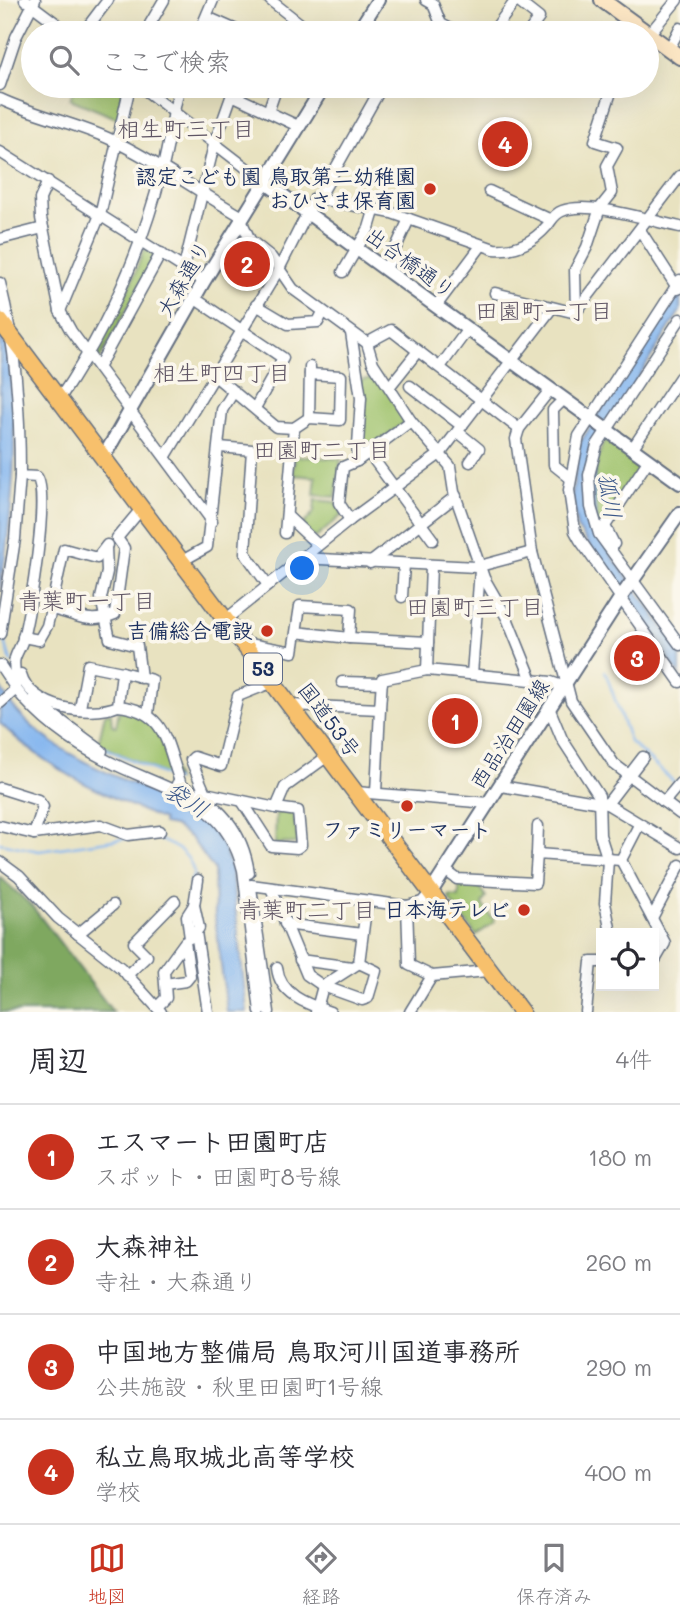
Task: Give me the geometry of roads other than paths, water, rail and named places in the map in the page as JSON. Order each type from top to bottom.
[{"type":"highway","name":"国道53号","points":[[6,328],[521,1012]]},
{"type":"main road","points":[[602,0],[630,21]]},
{"type":"main road","points":[[659,43],[674,53]]},
{"type":"street","points":[[92,21],[108,0]]},
{"type":"street","points":[[152,21],[164,0]]},
{"type":"street","points":[[205,21],[213,0]]},
{"type":"street","points":[[270,0],[297,21]]},
{"type":"street","points":[[365,21],[378,0]]},
{"type":"street","points":[[426,0],[433,4],[440,21]]},
{"type":"street","points":[[501,21],[516,0],[539,18],[537,21]]},
{"type":"street","points":[[659,22],[677,0]]},
{"type":"street","points":[[22,21],[29,2],[54,21]]},
{"type":"street","points":[[207,17],[216,21]]},
{"type":"street","points":[[0,85],[21,25]]},
{"type":"street","points":[[674,53],[680,28]]},
{"type":"street","points":[[60,311],[100,215],[127,98]]},
{"type":"street","name":"出合橋通り","points":[[155,98],[214,145],[606,429]]},
{"type":"street","points":[[60,398],[115,307],[142,241],[163,167],[177,98]]},
{"type":"street","points":[[184,267],[204,195],[214,145],[231,98]]},
{"type":"street","points":[[245,98],[298,126]]},
{"type":"street","points":[[268,112],[273,98]]},
{"type":"street","name":"大森通り","points":[[103,458],[204,281],[316,98]]},
{"type":"street","points":[[319,198],[375,98]]},
{"type":"street","points":[[576,313],[575,270],[587,247],[599,210],[612,193],[607,166],[617,148],[594,141],[609,98]]},
{"type":"street","points":[[0,99],[31,113],[117,142],[163,167],[242,219],[250,240],[279,269],[293,289],[367,343],[373,363],[411,421],[450,466],[456,496],[480,567],[507,618],[532,680]]},
{"type":"street","points":[[0,152],[204,281]]},
{"type":"street","points":[[576,313],[680,176]]},
{"type":"street","points":[[48,181],[40,199],[43,228],[60,311],[212,521]]},
{"type":"street","points":[[488,191],[551,220]]},
{"type":"street","points":[[166,456],[279,269],[315,198],[375,208],[481,246],[506,250],[517,248],[541,233],[551,220],[568,209],[599,210],[680,228]]},
{"type":"street","points":[[343,272],[375,208]]},
{"type":"street","points":[[386,269],[410,219]]},
{"type":"street","points":[[0,239],[43,228]]},
{"type":"street","points":[[640,230],[678,286],[579,436],[569,477],[575,530],[680,682]]},
{"type":"street","points":[[436,306],[481,246]]},
{"type":"street","points":[[99,366],[161,253]]},
{"type":"street","points":[[0,283],[20,429],[20,476],[15,539],[0,634]]},
{"type":"street","points":[[495,293],[576,313]]},
{"type":"street","points":[[194,298],[283,358],[254,408]]},
{"type":"street","points":[[256,305],[288,324],[318,321],[323,312]]},
{"type":"street","points":[[225,620],[301,558],[439,454],[552,308]]},
{"type":"street","points":[[680,319],[606,429],[597,445],[589,475],[590,507],[599,534],[680,645]]},
{"type":"street","points":[[440,367],[468,329]]},
{"type":"street","points":[[367,343],[391,330],[519,429]]},
{"type":"street","points":[[351,333],[361,398],[357,461]]},
{"type":"street","points":[[390,386],[418,351]]},
{"type":"street","points":[[215,376],[276,427],[294,428],[309,418],[340,420],[341,376],[310,371],[309,418]]},
{"type":"street","points":[[632,449],[680,377]]},
{"type":"street","points":[[410,386],[479,449],[470,462]]},
{"type":"street","points":[[550,390],[519,429],[516,439],[532,552],[562,664],[565,687],[602,749],[628,776],[680,814]]},
{"type":"street","points":[[180,562],[207,547],[212,521],[222,410],[234,391]]},
{"type":"street","points":[[563,400],[553,410],[554,465],[569,477]]},
{"type":"street","points":[[350,520],[339,503],[343,467],[369,453],[411,421]]},
{"type":"street","points":[[285,533],[294,428]]},
{"type":"street","points":[[606,429],[680,483]]},
{"type":"street","points":[[220,447],[252,450],[245,553],[268,585]]},
{"type":"street","points":[[369,453],[433,540]]},
{"type":"street","points":[[631,578],[629,565],[606,533],[605,526],[648,461]]},
{"type":"street","points":[[18,689],[16,657],[23,638],[41,523],[41,485],[37,477],[20,476]]},
{"type":"street","points":[[369,563],[456,496]]},
{"type":"street","points":[[23,638],[39,640],[43,637],[64,549],[97,558],[142,508]]},
{"type":"street","points":[[631,578],[680,513]]},
{"type":"street","points":[[286,516],[318,545]]},
{"type":"street","points":[[51,609],[72,613],[79,619],[100,621],[115,614],[124,548],[117,538]]},
{"type":"street","points":[[106,547],[107,572],[101,598],[110,639],[140,649],[141,678]]},
{"type":"street","points":[[301,558],[480,567],[532,552]]},
{"type":"street","points":[[402,597],[404,564]]},
{"type":"street","points":[[427,670],[431,566]]},
{"type":"street","points":[[472,674],[480,567]]},
{"type":"street","name":"西品治田園線","points":[[431,892],[565,687],[631,578]]},
{"type":"street","points":[[244,643],[293,652],[300,606],[351,609],[349,638]]},
{"type":"street","points":[[296,632],[428,642]]},
{"type":"street","points":[[0,664],[29,706],[53,728],[121,767],[203,806],[227,830],[238,850],[243,870],[260,1012]]},
{"type":"street","points":[[80,708],[89,665],[136,673],[153,683],[148,714]]},
{"type":"street","points":[[376,793],[382,679],[427,670],[532,680],[565,687]]},
{"type":"street","points":[[118,706],[122,672]]},
{"type":"street","points":[[242,801],[271,846],[297,848],[301,845],[298,811],[205,793],[191,760],[194,757],[221,766],[238,696],[273,682]]},
{"type":"street","points":[[342,682],[382,683]]},
{"type":"street","points":[[0,703],[18,689]]},
{"type":"street","points":[[18,689],[46,703],[107,711],[118,706],[148,714],[162,726],[182,787]]},
{"type":"street","points":[[291,705],[380,709]]},
{"type":"street","points":[[550,710],[562,739],[604,804]]},
{"type":"street","points":[[276,808],[285,787],[329,755]]},
{"type":"street","points":[[610,928],[605,902],[608,860],[600,835],[604,804],[643,757]]},
{"type":"street","points":[[135,773],[143,772],[207,800],[233,826],[246,855],[269,1012]]},
{"type":"street","points":[[664,802],[680,783]]},
{"type":"street","points":[[501,786],[604,804],[680,848]]},
{"type":"street","points":[[0,788],[38,800],[43,807],[34,834]]},
{"type":"street","points":[[356,792],[488,803]]},
{"type":"street","points":[[0,826],[34,834],[102,825],[128,835],[160,831]]},
{"type":"street","points":[[621,860],[639,825]]},
{"type":"street","points":[[445,870],[457,879],[535,883],[538,826]]},
{"type":"street","points":[[537,854],[621,860]]},
{"type":"street","points":[[621,860],[657,928]]},
{"type":"street","points":[[0,862],[127,975],[159,1010],[166,998],[163,971],[199,928],[194,905],[198,880]]},
{"type":"street","points":[[652,918],[680,865]]},
{"type":"street","points":[[251,885],[407,906],[422,902],[431,892]]},
{"type":"street","points":[[271,888],[285,924],[300,960],[307,975],[323,986],[362,1000],[368,998],[377,975],[376,971],[355,965],[300,960]]},
{"type":"street","points":[[127,975],[147,956],[134,943],[175,901]]},
{"type":"street","points":[[315,1009],[323,986],[355,965],[367,901]]},
{"type":"street","points":[[78,934],[113,905]]},
{"type":"street","points":[[407,906],[409,965],[432,976],[488,971]]},
{"type":"street","points":[[285,924],[362,934]]},
{"type":"street","points":[[659,931],[665,943],[659,953]]},
{"type":"street","points":[[165,984],[186,981],[190,976],[190,937]]},
{"type":"street","points":[[190,937],[208,1012]]},
{"type":"street","points":[[586,1012],[590,962],[596,962]]},
{"type":"street","points":[[277,968],[282,986],[315,1009],[330,1012]]},
{"type":"street","points":[[410,1012],[432,976]]},
{"type":"water","points":[[680,286],[680,311],[593,449],[596,534],[680,651],[680,675],[577,527],[572,496],[580,443]]},
{"type":"water","points":[[0,322],[12,387],[14,455],[0,589]]},
{"type":"water","points":[[0,687],[15,709],[53,743],[98,768],[169,800],[172,796],[176,797],[174,802],[206,823],[223,846],[231,869],[247,1012],[227,1012],[215,918],[214,870],[191,838],[174,826],[163,824],[163,820],[77,779],[18,740],[0,723]]},
{"type":"waterway","points":[[11,662],[5,641],[12,588]]},
{"type":"waterway","points":[[605,671],[630,742],[674,782]]},
{"type":"waterway","name":"袋川","points":[[105,748],[175,780]]},
{"type":"waterway","points":[[145,837],[156,838]]},
{"type":"waterway","points":[[0,843],[39,851],[128,838]]},
{"type":"waterway","points":[[158,839],[186,855],[194,874],[189,884]]},
{"type":"place","name":"私立鳥取城北高等学校","points":[[505,144]]},
{"type":"place","name":"認定こども園 鳥取第二幼稚園 おひさま保育園","points":[[430,189]]},
{"type":"place","name":"大森神社","points":[[247,264]]},
{"type":"place","name":"吉備総合電設","points":[[267,631]]},
{"type":"place","name":"中国地方整備局 鳥取河川国道事務所","points":[[637,658]]},
{"type":"place","name":"エスマート田園町店","points":[[455,721]]},
{"type":"place","name":"ファミリーマート","points":[[407,806]]},
{"type":"place","name":"日本海テレビ","points":[[524,910]]},
{"type":"district","name":"相生町三丁目","points":[[186,129]]},
{"type":"district","name":"田園町一丁目","points":[[544,311]]},
{"type":"district","name":"相生町四丁目","points":[[222,373]]},
{"type":"district","name":"田園町二丁目","points":[[322,450]]},
{"type":"district","name":"青葉町一丁目","points":[[87,601]]},
{"type":"district","name":"田園町三丁目","points":[[475,607]]},
{"type":"district","name":"青葉町二丁目","points":[[307,910]]},
{"type":"water label","name":"狐川","points":[[610,496]]}]
